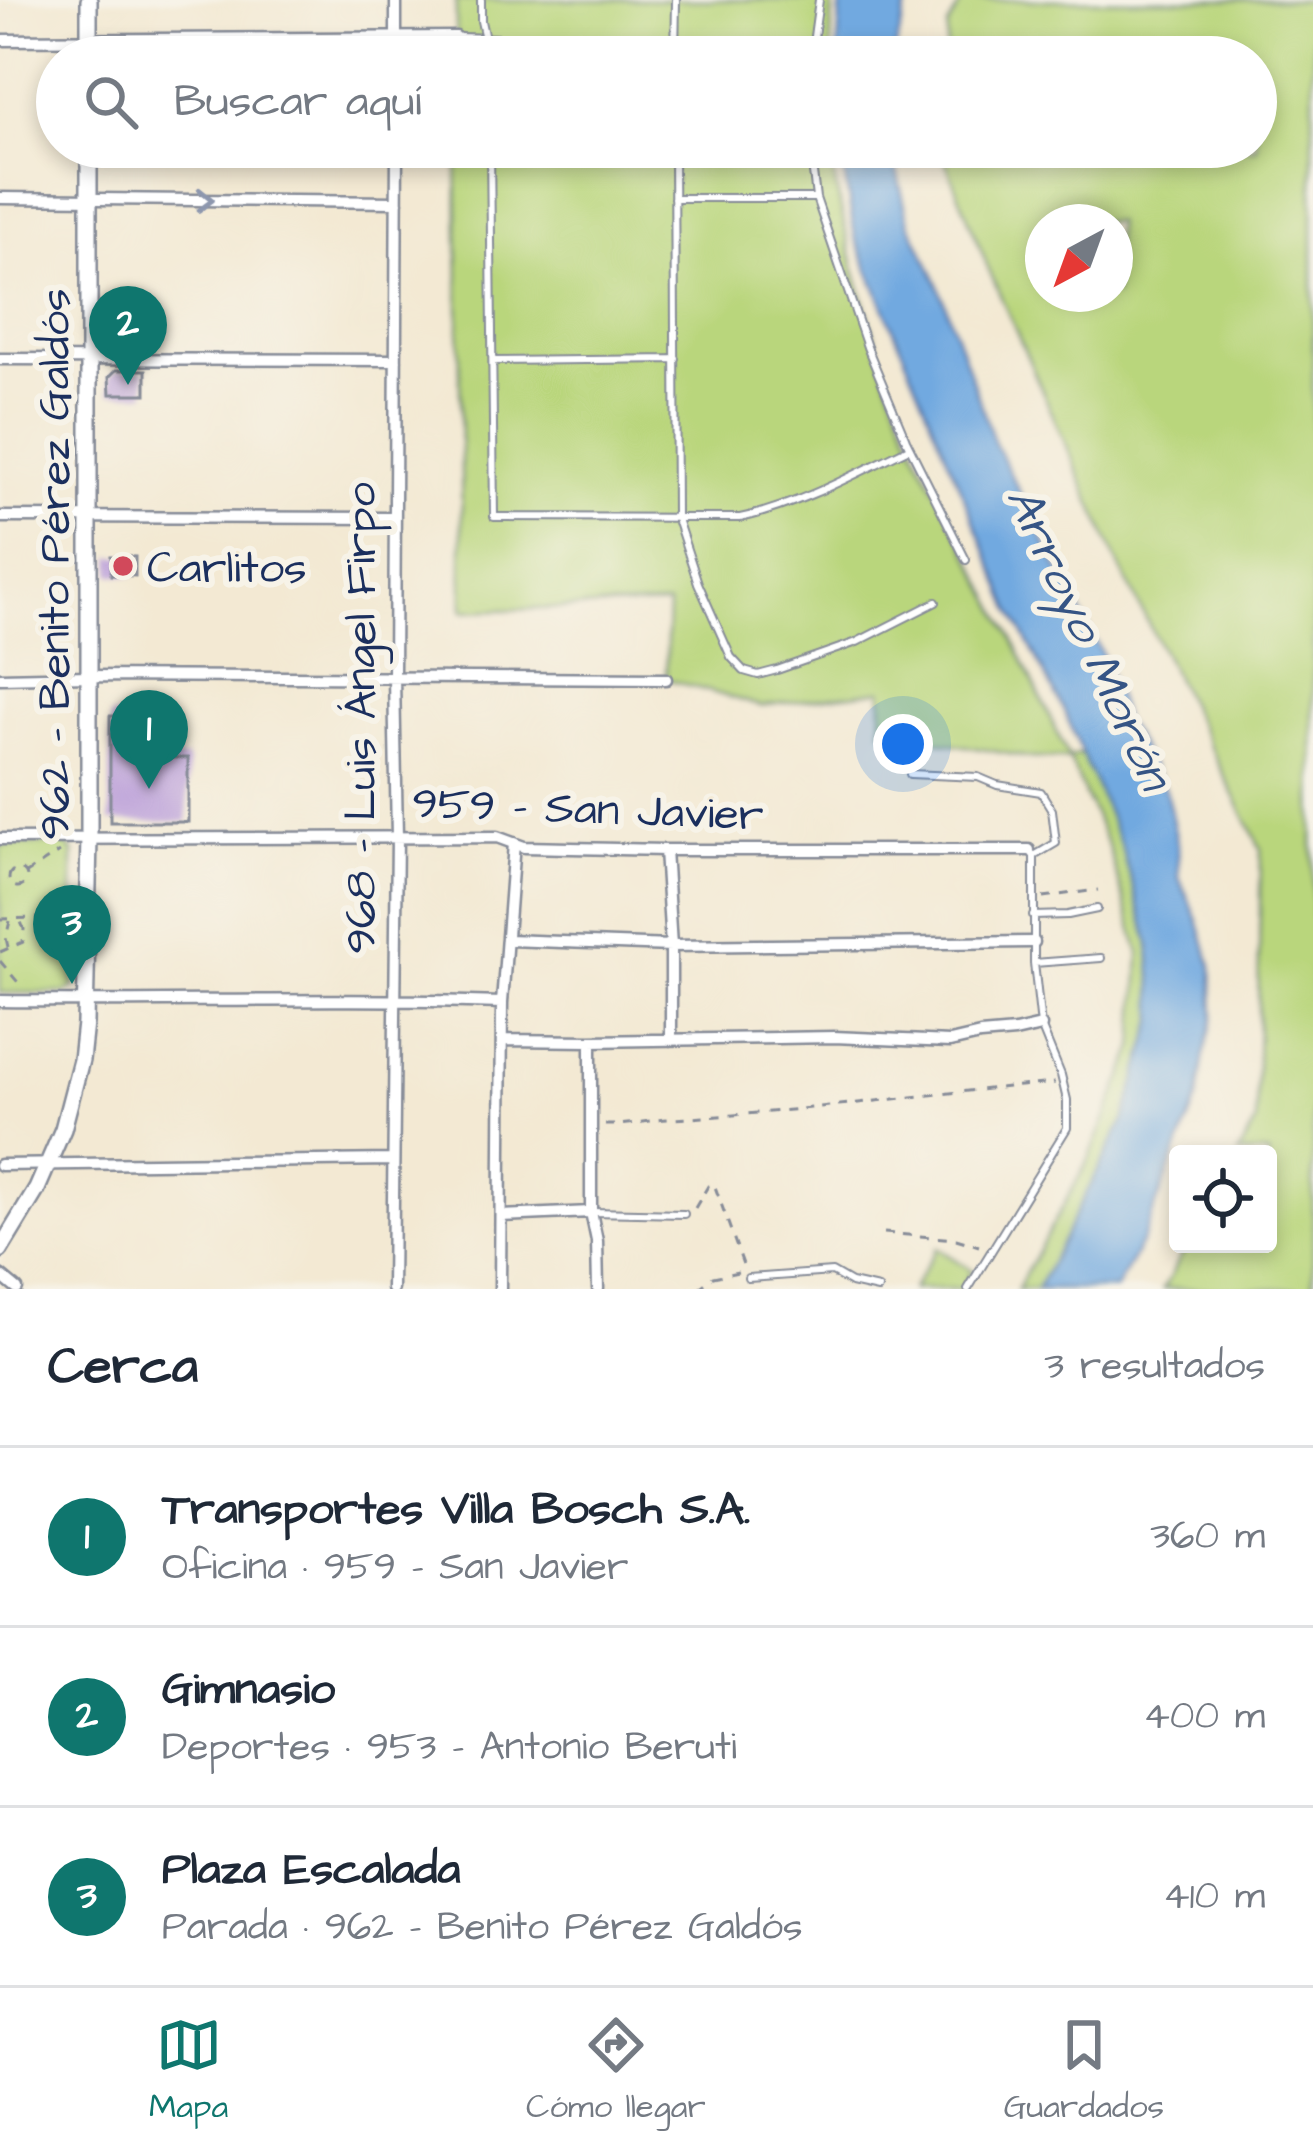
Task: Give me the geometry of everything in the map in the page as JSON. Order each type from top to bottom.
[{"type":"main road","points":[[89,0],[89,36]]},
{"type":"main road","name":"962 - Benito Pérez Galdós","points":[[0,1250],[49,1165],[74,1094],[86,1003],[88,168]]},
{"type":"street","points":[[396,0],[396,36]]},
{"type":"street","points":[[0,40],[36,43]]},
{"type":"street","name":"968 - Luis Ángel Firpo","points":[[392,1289],[397,168]]},
{"type":"street","points":[[0,198],[397,202]]},
{"type":"street","points":[[0,359],[396,359]]},
{"type":"street","points":[[0,517],[394,518]]},
{"type":"street","points":[[0,678],[667,679]]},
{"type":"street","name":"959 - San Javier","points":[[0,839],[497,837],[524,847],[1031,853]]},
{"type":"street","points":[[500,1289],[502,1003],[514,843]]},
{"type":"street","points":[[665,850],[671,1040]]},
{"type":"street","points":[[508,940],[671,946],[1034,942]]},
{"type":"street","points":[[0,1001],[502,1003]]},
{"type":"street","points":[[502,1040],[834,1037],[950,1042],[1041,1026]]},
{"type":"street","points":[[591,1041],[591,1212],[598,1289]]},
{"type":"street","points":[[0,1165],[392,1160]]},
{"type":"street","points":[[501,1216],[591,1212]]},
{"type":"street","points":[[0,1275],[17,1289]]},
{"type":"lane","points":[[481,0],[485,36]]},
{"type":"lane","points":[[675,36],[676,0]]},
{"type":"lane","points":[[814,36],[819,0]]},
{"type":"lane","points":[[490,168],[494,517],[740,518],[844,479],[909,448]]},
{"type":"lane","points":[[674,168],[676,516],[698,584],[730,657],[744,671],[758,675],[777,670],[857,642],[936,602]]},
{"type":"lane","points":[[812,168],[816,198],[867,347],[909,448],[966,560]]},
{"type":"lane","points":[[674,198],[816,198]]},
{"type":"lane","points":[[493,361],[676,359]]},
{"type":"lane","points":[[910,774],[978,777],[1041,792],[1052,810],[1056,843],[1031,853],[1034,963],[1041,1026],[1062,1079],[1067,1128],[968,1289]]},
{"type":"lane","points":[[1033,916],[1097,909]]},
{"type":"lane","points":[[1034,963],[1101,958]]},
{"type":"lane","points":[[591,1212],[684,1214]]},
{"type":"lane","points":[[747,1275],[832,1272],[851,1283],[878,1289]]},
{"type":"path","points":[[25,874],[85,838]]},
{"type":"path","points":[[12,872],[25,874],[22,886],[10,883],[12,872]]},
{"type":"path","points":[[0,890],[10,883]]},
{"type":"path","points":[[1035,898],[1098,890]]},
{"type":"path","points":[[8,948],[3,919],[88,916]]},
{"type":"path","points":[[0,952],[23,942],[19,918]]},
{"type":"path","points":[[0,961],[18,984],[42,1002]]},
{"type":"path","points":[[592,1125],[759,1115],[1062,1079]]},
{"type":"path","points":[[684,1214],[693,1211],[714,1184],[747,1275],[722,1273],[698,1289]]},
{"type":"path","points":[[884,1233],[956,1239],[992,1252]]},
{"type":"green space","points":[[456,0],[833,0],[831,36],[456,36]]},
{"type":"green space","points":[[963,0],[1313,0],[1313,1289],[1163,1289],[1183,1253],[1277,1253],[1277,1145],[1243,1145],[1256,1123],[1261,849],[1118,563],[948,168],[1277,168],[1277,36],[947,36],[948,26]]},
{"type":"green space","points":[[457,168],[832,168],[887,379],[919,458],[1069,758],[1082,753],[1121,845],[1150,944],[1155,1018],[1125,1119],[1037,1289],[1017,1289],[1089,1159],[1135,1047],[1140,954],[1108,846],[1069,759],[1031,758],[882,731],[882,690],[760,706],[666,679],[668,605],[463,611]]},
{"type":"green space","points":[[64,843],[73,851],[74,987],[66,993],[0,993],[0,845]]},
{"type":"green space","points":[[937,1248],[972,1270],[961,1289],[912,1289]]},
{"type":"water","points":[[841,0],[909,0],[899,36],[838,36]]},
{"type":"water","name":"Arroyo Morón","points":[[844,168],[896,168],[909,223],[938,284],[995,444],[1104,658],[1124,720],[1166,791],[1178,846],[1179,878],[1212,966],[1214,1016],[1198,1097],[1179,1145],[1169,1145],[1169,1172],[1142,1241],[1116,1289],[1037,1289],[1125,1119],[1155,1018],[1150,944],[1121,845],[1065,713],[1011,609],[855,237]]},
{"type":"building","points":[[116,370],[146,370],[146,394],[110,394],[109,377]]},
{"type":"building","name":"Carlitos","points":[[111,556],[135,557],[135,576],[111,575]]},
{"type":"building","points":[[110,716],[168,716],[167,758],[188,758],[188,822],[110,822]]},
{"type":"place","name":"Gimnasio","points":[[128,385]]},
{"type":"place","name":"Carlitos","points":[[123,566]]},
{"type":"place","name":"Transportes Villa Bosch S.A.","points":[[149,789]]},
{"type":"place","name":"Plaza Escalada","points":[[72,984]]}]
